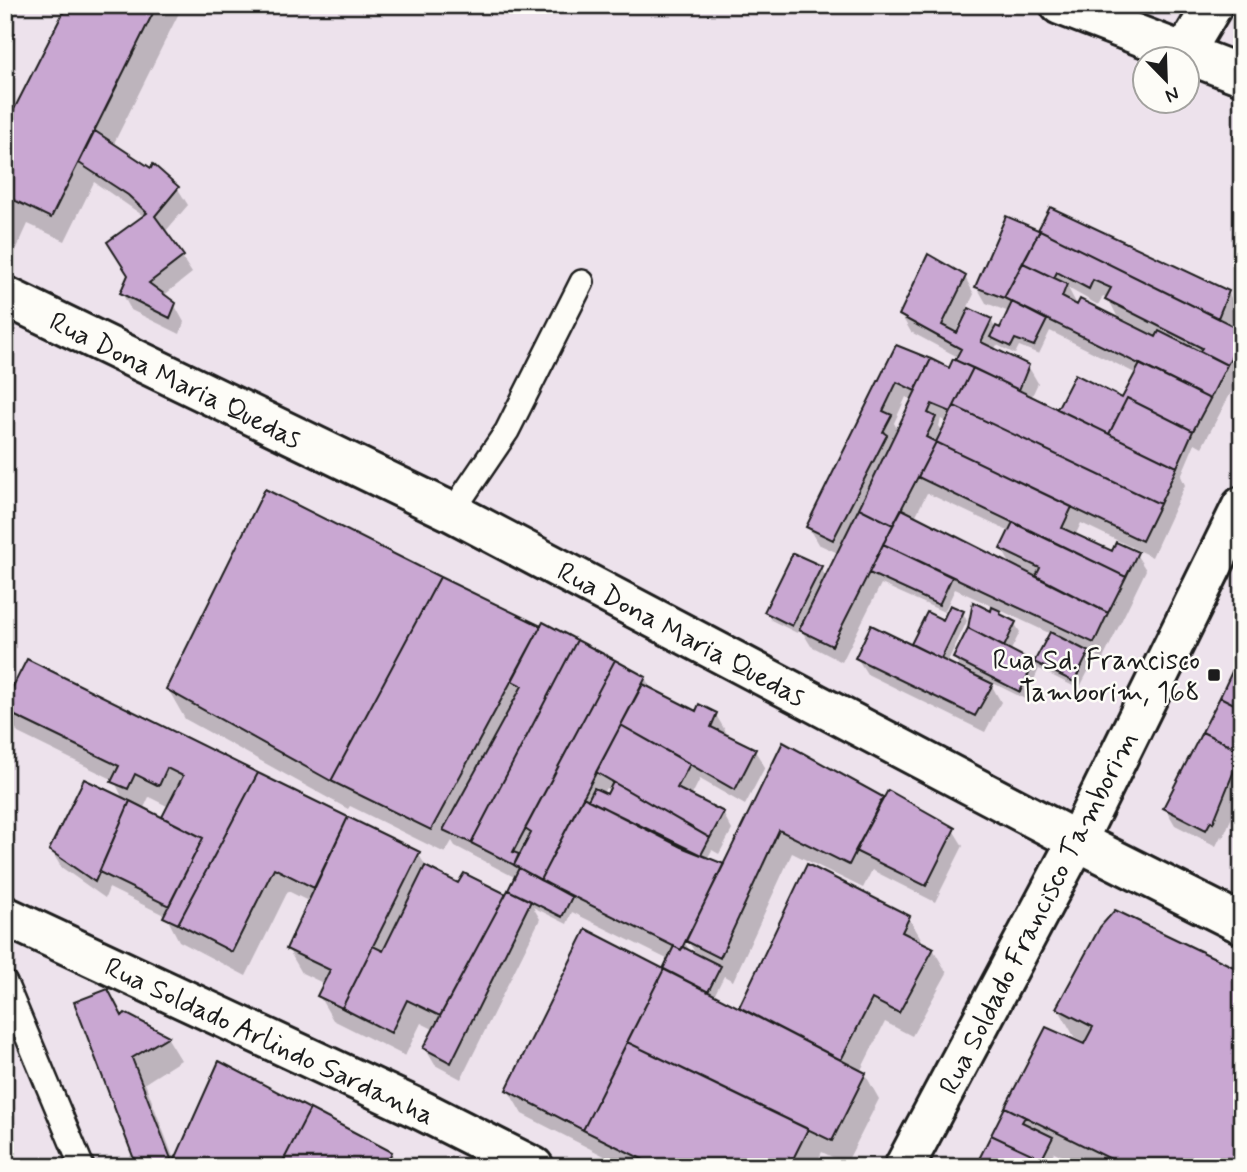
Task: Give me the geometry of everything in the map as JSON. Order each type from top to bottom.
[{"type":"street","points":[[1060,5],[1169,46]]},
{"type":"street","points":[[1189,46],[1213,5]]},
{"type":"street","points":[[1202,59],[1242,75]]},
{"type":"street","name":"Rua Dona Maria Quedas","points":[[5,296],[452,512],[1077,841],[1242,924]]},
{"type":"street","name":"Rua Soldado Francisco Tamborim","points":[[904,1167],[1077,841],[1242,506]]},
{"type":"street","name":"Rua Soldado Arlindo Sardanha","points":[[5,916],[423,1111],[534,1167]]},
{"type":"lane","points":[[452,512],[507,431],[582,282]]},
{"type":"lane","points":[[5,983],[82,1167]]},
{"type":"building","points":[[67,5],[157,5],[51,218],[14,200],[5,220],[5,127]]},
{"type":"building","points":[[95,131],[151,168],[153,164],[179,187],[155,216],[184,256],[149,283],[176,303],[170,318],[120,293],[128,275],[107,242],[147,213],[128,195],[79,163]]},
{"type":"building","points":[[1050,207],[1229,291],[1218,318],[1040,230],[1004,298],[975,287],[1006,216],[1038,230]]},
{"type":"building","points":[[1040,230],[1242,330],[1242,337],[1227,365],[1200,351],[1202,348],[1105,299],[1111,288],[1093,280],[1089,289],[1057,272],[1054,278],[1023,263]]},
{"type":"building","points":[[928,254],[966,276],[942,325],[957,333],[969,308],[992,319],[981,342],[1029,365],[1019,390],[955,360],[961,349],[899,315]]},
{"type":"building","points":[[1023,263],[1067,284],[1062,297],[1077,305],[1080,299],[1156,337],[1159,331],[1227,365],[1210,399],[1004,298]]},
{"type":"building","points":[[1012,302],[1047,320],[1034,346],[1015,339],[1011,347],[990,337],[996,326],[1000,328]]},
{"type":"building","points":[[896,345],[931,359],[915,391],[897,382],[883,411],[892,415],[883,432],[887,435],[833,540],[806,527]]},
{"type":"building","points":[[931,359],[949,368],[953,359],[973,368],[951,412],[932,404],[928,413],[936,417],[926,437],[936,442],[893,525],[859,508]]},
{"type":"building","points":[[1140,364],[1210,399],[1193,431],[1127,398],[1109,434],[1057,409],[1075,374],[1122,398]]},
{"type":"building","points":[[973,368],[1177,467],[1160,504],[954,406]]},
{"type":"building","points":[[1127,398],[1193,431],[1177,467],[1109,434]]},
{"type":"building","points":[[954,406],[1160,504],[1142,541],[936,442]]},
{"type":"building","points":[[936,442],[1072,507],[1062,528],[1112,551],[1116,542],[1138,552],[1126,577],[918,477]]},
{"type":"building","points":[[265,489],[440,577],[331,781],[166,689]]},
{"type":"building","points":[[859,508],[893,525],[832,646],[799,630]]},
{"type":"building","points":[[902,509],[1108,613],[1094,643],[883,544]]},
{"type":"building","points":[[1013,522],[1126,577],[1108,613],[1036,576],[1040,568],[1000,549]]},
{"type":"building","points":[[883,544],[952,577],[939,605],[869,573]]},
{"type":"building","points":[[793,553],[822,566],[792,626],[764,612]]},
{"type":"building","points":[[440,577],[541,626],[431,830],[331,781]]},
{"type":"building","points":[[973,602],[991,611],[992,607],[1001,611],[1000,614],[1016,622],[1004,647],[968,628]]},
{"type":"building","points":[[950,605],[964,611],[941,659],[911,644],[927,612],[943,620]]},
{"type":"building","points":[[543,622],[577,640],[471,843],[443,830],[522,686],[512,681]]},
{"type":"building","points":[[871,625],[993,684],[975,716],[855,658]]},
{"type":"building","points":[[968,628],[1034,662],[1020,692],[953,658]]},
{"type":"building","points":[[1050,632],[1089,652],[1074,682],[1034,662]]},
{"type":"building","points":[[577,640],[615,660],[513,852],[519,854],[514,865],[471,843]]},
{"type":"building","points":[[27,659],[258,773],[178,924],[163,917],[203,838],[162,817],[183,776],[167,768],[159,786],[135,774],[128,789],[111,782],[119,766],[5,711],[5,702]]},
{"type":"building","points":[[615,660],[646,677],[540,880],[514,865],[531,833],[525,829]]},
{"type":"building","points":[[1237,661],[1242,663],[1242,708],[1220,697]]},
{"type":"building","points":[[643,684],[696,711],[699,704],[717,713],[711,727],[756,749],[735,790],[621,725]]},
{"type":"building","points":[[1220,697],[1242,708],[1242,751],[1202,732]]},
{"type":"building","points":[[621,725],[690,764],[677,788],[724,812],[710,838],[596,772]]},
{"type":"building","points":[[1202,732],[1242,751],[1213,823],[1211,821],[1206,830],[1163,808]]},
{"type":"building","points":[[783,742],[883,797],[849,865],[779,830],[720,958],[686,941]]},
{"type":"building","points":[[258,773],[348,817],[314,888],[274,868],[232,952],[178,924]]},
{"type":"building","points":[[84,779],[130,801],[95,882],[49,850]]},
{"type":"building","points":[[613,782],[710,838],[701,855],[588,800],[594,788],[607,794]]},
{"type":"building","points":[[888,790],[955,828],[926,886],[855,851]]},
{"type":"building","points":[[583,797],[681,847],[724,864],[681,950],[540,880]]},
{"type":"building","points":[[130,801],[203,838],[169,906],[99,872]]},
{"type":"building","points":[[348,817],[420,852],[342,1008],[317,996],[330,970],[286,949]]},
{"type":"building","points":[[807,864],[910,916],[902,932],[934,948],[899,1013],[872,999],[841,1060],[739,1007]]},
{"type":"building","points":[[425,866],[458,883],[464,873],[506,894],[440,1016],[407,1000],[391,1033],[342,1008],[373,946],[383,951]]},
{"type":"building","points":[[519,868],[572,897],[562,917],[508,890]]},
{"type":"building","points":[[508,890],[531,901],[451,1063],[423,1048]]},
{"type":"building","points":[[1115,910],[1242,971],[1242,1167],[1127,1167],[1005,1107],[1046,1027],[1084,1044],[1093,1027],[1056,1008],[1100,927]]},
{"type":"building","points":[[586,929],[664,969],[583,1130],[506,1090]]},
{"type":"building","points":[[674,946],[681,950],[683,947],[721,966],[708,992],[663,969]]},
{"type":"building","points":[[664,969],[866,1073],[832,1141],[627,1042]]},
{"type":"building","points":[[108,989],[122,1016],[125,1013],[169,1036],[132,1058],[173,1164],[219,1061],[310,1109],[280,1167],[137,1167],[74,1002]]},
{"type":"building","points":[[627,1042],[808,1129],[789,1167],[658,1167],[583,1130]]},
{"type":"building","points":[[1005,1107],[1025,1117],[1022,1122],[1053,1137],[1042,1159],[991,1135]]},
{"type":"building","points":[[310,1109],[392,1152],[385,1167],[280,1167]]},
{"type":"building","points":[[991,1135],[1042,1159],[1058,1167],[975,1167]]},
{"type":"place","name":"Rua Sd. Francisco Tamborim, 168","points":[[1214,675]]}]
